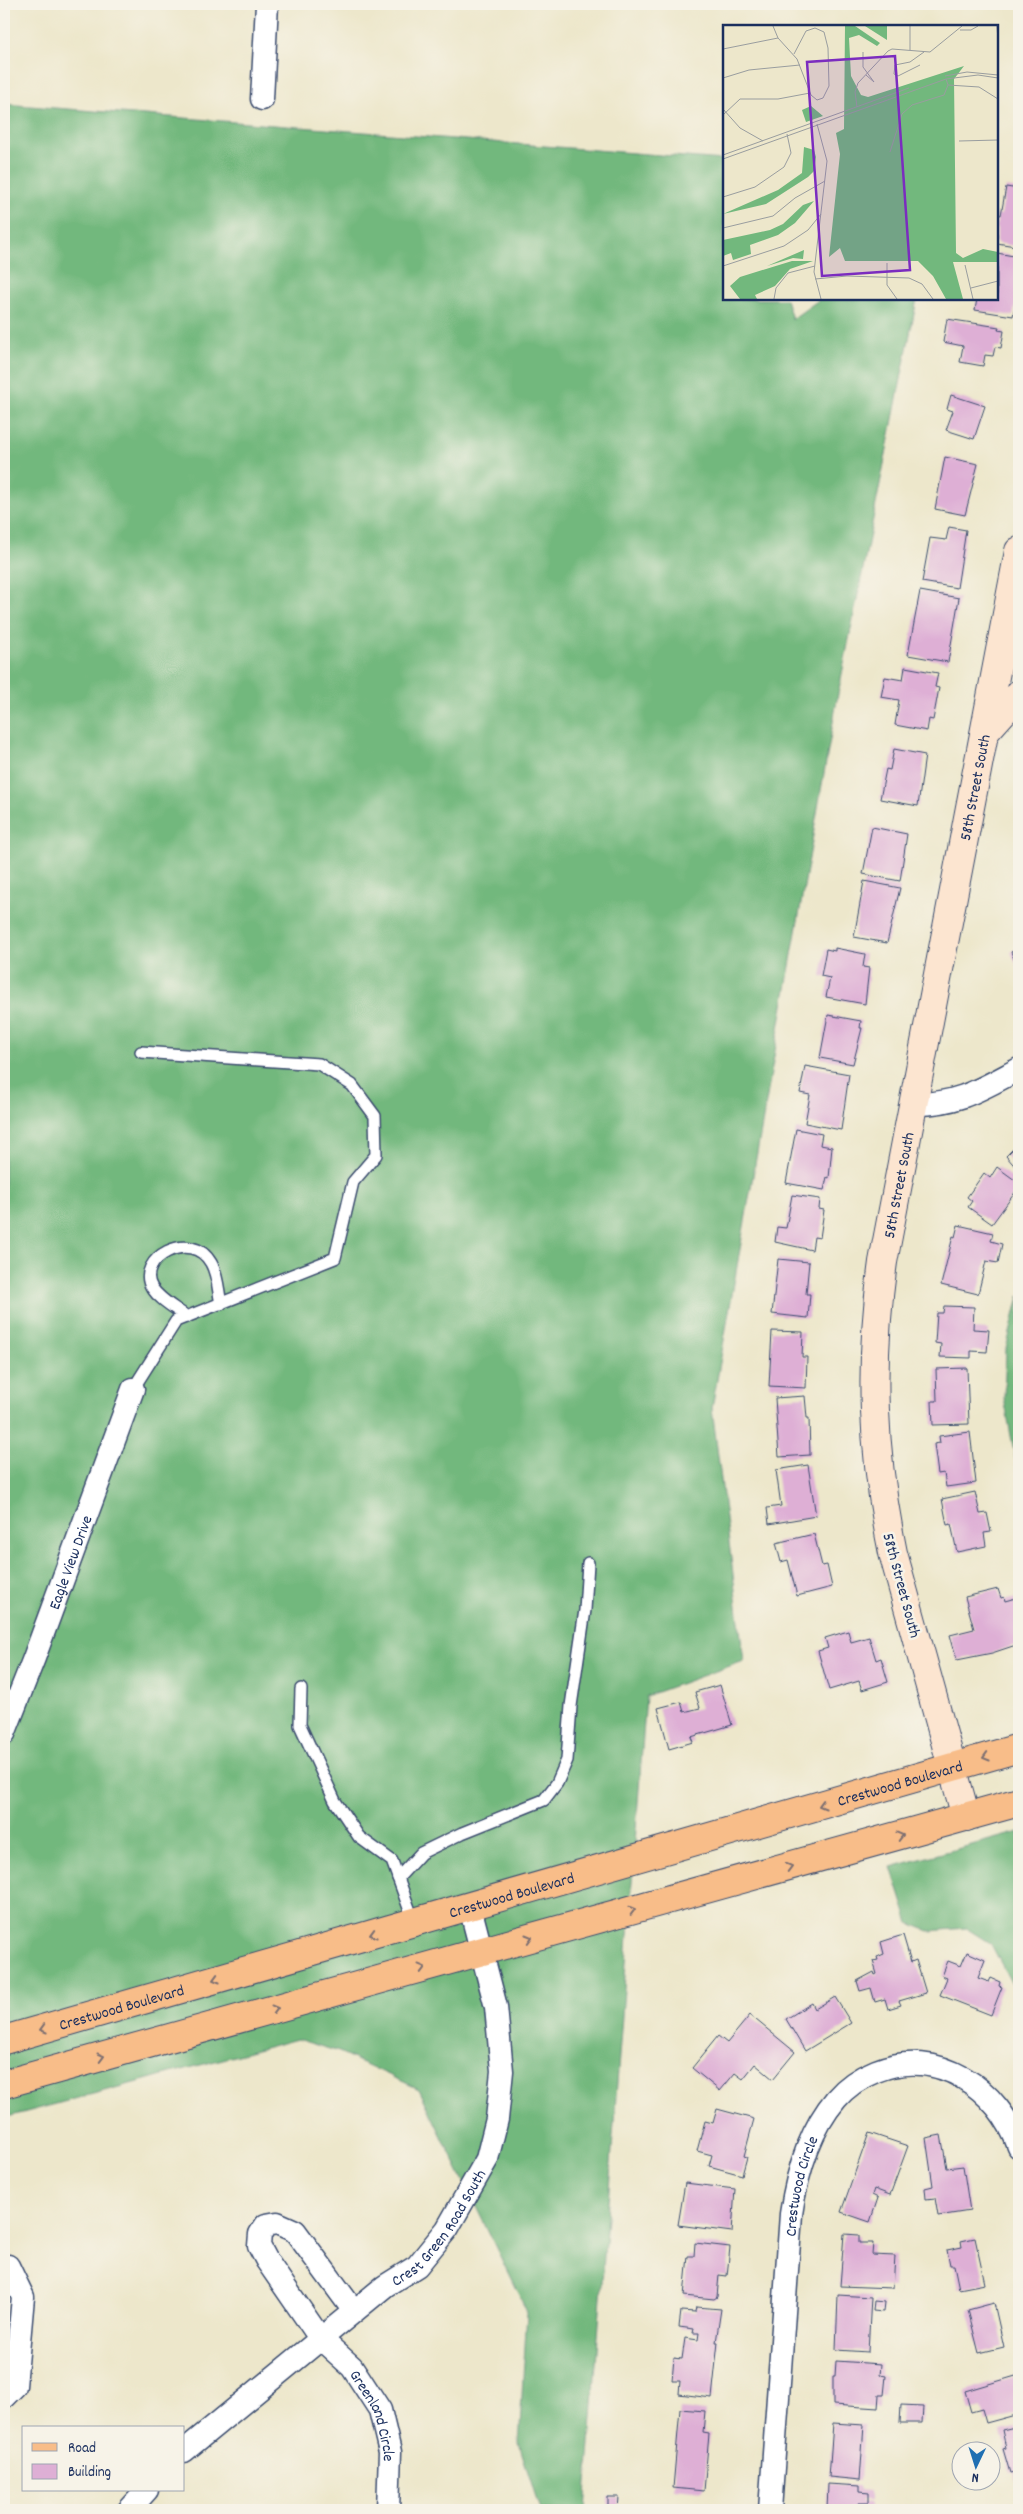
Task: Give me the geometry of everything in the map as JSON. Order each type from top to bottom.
[{"type":"main road","name":"Crestwood Boulevard","points":[[4,2040],[1019,1748]]},
{"type":"main road","points":[[4,2084],[1019,1802]]},
{"type":"street","points":[[262,99],[268,4]]},
{"type":"street","name":"58th Street South","points":[[966,1817],[893,1553],[881,1492],[874,1420],[873,1375],[878,1300],[913,1104],[1019,551]]},
{"type":"street","points":[[984,733],[1019,694]]},
{"type":"street","points":[[913,1104],[938,1104],[966,1096],[1019,1070]]},
{"type":"street","name":"Eagle View Drive","points":[[4,1734],[132,1389]]},
{"type":"street","name":"Crest Green Road South","points":[[185,2450],[385,2286],[417,2266],[447,2229],[488,2159],[497,2119],[502,2071],[496,2007],[470,1907]]},
{"type":"street","name":"Crestwood Circle","points":[[770,2510],[791,2214],[799,2171],[809,2144],[825,2114],[850,2085],[866,2075],[900,2064],[937,2066],[954,2072],[984,2092],[1008,2120],[1019,2147]]},
{"type":"street","name":"Greenland Circle","points":[[354,2311],[295,2231],[277,2223],[266,2225],[260,2234],[259,2246],[320,2338],[352,2367],[380,2410],[390,2452],[388,2510]]},
{"type":"street","points":[[4,2267],[8,2266],[23,2297],[15,2386],[4,2397]]},
{"type":"street","points":[[130,2510],[145,2492]]},
{"type":"lane","points":[[132,1389],[176,1321],[335,1258],[353,1182],[376,1155],[375,1116],[352,1085],[319,1064],[141,1052]]},
{"type":"lane","points":[[187,1317],[161,1298],[150,1286],[149,1272],[156,1260],[168,1250],[183,1246],[198,1248],[210,1261],[216,1275],[221,1304]]},
{"type":"lane","points":[[398,1878],[421,1853],[462,1833],[544,1800],[557,1783],[567,1760],[571,1706],[585,1610],[588,1563]]},
{"type":"lane","points":[[301,1689],[300,1725],[335,1801],[359,1836],[392,1861],[414,1922]]},
{"type":"green space","points":[[4,104],[723,160],[723,300],[786,300],[792,319],[819,300],[917,300],[838,694],[712,1408],[744,1661],[646,1696],[585,2510],[540,2510],[519,2444],[527,2312],[419,2089],[339,2052],[297,2039],[4,2118]]},
{"type":"green space","points":[[1019,1296],[1019,1479],[1004,1398],[1006,1349]]},
{"type":"green space","points":[[1019,1832],[1018,1996],[991,1944],[966,1928],[929,1931],[909,1923],[891,1867]]},
{"type":"building","points":[[1006,187],[1019,189],[1019,242],[1015,241],[1015,246],[998,243],[998,214],[1001,215]]},
{"type":"building","points":[[998,253],[1019,257],[1019,287],[1013,316],[975,310],[977,300],[998,300]]},
{"type":"building","points":[[947,319],[999,327],[998,330],[1004,331],[1001,348],[995,347],[993,356],[985,355],[983,366],[960,362],[963,346],[943,342]]},
{"type":"building","points":[[951,395],[985,406],[974,439],[946,430],[953,411],[947,409]]},
{"type":"building","points":[[945,457],[978,464],[965,515],[935,509]]},
{"type":"building","points":[[949,527],[966,530],[957,588],[922,582],[930,538],[946,540]]},
{"type":"building","points":[[920,591],[959,598],[948,662],[908,655]]},
{"type":"building","points":[[905,667],[938,673],[935,687],[939,688],[933,720],[929,719],[927,731],[895,725],[899,700],[881,697],[885,677],[903,680]]},
{"type":"building","points":[[894,749],[925,755],[918,806],[880,799],[886,769],[890,770]]},
{"type":"building","points":[[872,827],[907,834],[900,881],[863,874]]},
{"type":"building","points":[[864,881],[900,888],[887,943],[854,937]]},
{"type":"building","points":[[835,948],[865,954],[863,967],[869,968],[865,1004],[826,997],[830,978],[821,976],[826,949],[835,951]]},
{"type":"building","points":[[1019,948],[1019,970],[1011,952]]},
{"type":"building","points":[[828,1015],[861,1021],[860,1028],[862,1028],[853,1064],[820,1058]]},
{"type":"building","points":[[805,1066],[849,1074],[841,1130],[805,1123],[810,1095],[800,1093]]},
{"type":"building","points":[[796,1129],[822,1134],[820,1145],[832,1147],[829,1178],[827,1177],[824,1190],[786,1183]]},
{"type":"building","points":[[1019,1143],[1019,1171],[1006,1156]]},
{"type":"building","points":[[997,1167],[1019,1183],[1019,1187],[992,1224],[968,1207],[972,1201],[967,1197],[984,1173],[990,1178]]},
{"type":"building","points":[[792,1195],[820,1199],[819,1209],[824,1210],[820,1238],[814,1237],[812,1250],[775,1242],[777,1227],[786,1228]]},
{"type":"building","points":[[958,1225],[993,1233],[991,1241],[1002,1244],[998,1263],[986,1261],[978,1294],[941,1285],[953,1236],[955,1237]]},
{"type":"building","points":[[778,1259],[809,1262],[806,1294],[810,1294],[808,1318],[772,1314]]},
{"type":"building","points":[[944,1306],[974,1307],[973,1329],[989,1330],[987,1352],[971,1351],[971,1358],[940,1357],[941,1344],[935,1343],[937,1313],[943,1313]]},
{"type":"building","points":[[772,1331],[803,1332],[802,1357],[807,1357],[806,1388],[769,1386]]},
{"type":"building","points":[[967,1368],[969,1424],[933,1425],[932,1401],[937,1401],[936,1369]]},
{"type":"building","points":[[805,1396],[807,1418],[809,1418],[810,1455],[779,1457],[775,1398]]},
{"type":"building","points":[[970,1432],[976,1483],[946,1487],[944,1473],[938,1474],[934,1444],[940,1443],[939,1436]]},
{"type":"building","points":[[808,1465],[816,1516],[769,1524],[767,1508],[781,1506],[776,1470]]},
{"type":"building","points":[[975,1492],[980,1514],[987,1513],[991,1532],[984,1533],[986,1546],[957,1552],[951,1524],[947,1525],[942,1499]]},
{"type":"building","points":[[814,1534],[822,1566],[827,1565],[832,1587],[797,1596],[788,1560],[781,1562],[776,1543]]},
{"type":"building","points":[[998,1589],[1001,1598],[1004,1597],[1005,1601],[1019,1597],[1019,1644],[992,1653],[957,1660],[950,1635],[974,1629],[965,1597]]},
{"type":"building","points":[[848,1631],[851,1642],[869,1637],[876,1660],[881,1658],[888,1682],[862,1690],[859,1681],[829,1690],[818,1651],[828,1648],[825,1638]]},
{"type":"building","points":[[720,1685],[732,1725],[691,1737],[693,1742],[669,1749],[658,1708],[681,1702],[684,1712],[700,1708],[695,1692]]},
{"type":"building","points":[[903,1935],[911,1962],[916,1960],[926,1993],[899,2001],[901,2005],[888,2009],[885,1999],[875,2002],[871,1988],[860,1991],[857,1981],[874,1972],[875,1975],[877,1974],[873,1961],[878,1960],[877,1957],[884,1954],[881,1942]]},
{"type":"building","points":[[967,1952],[985,1960],[978,1978],[989,1982],[991,1978],[1000,1982],[999,1986],[1002,1987],[991,2015],[940,1995],[947,1978],[942,1976],[948,1961],[961,1966]]},
{"type":"building","points":[[835,1997],[851,2023],[805,2051],[786,2019],[812,2003],[815,2009]]},
{"type":"building","points":[[750,2015],[795,2052],[773,2079],[755,2064],[743,2079],[735,2073],[720,2091],[692,2068],[718,2036],[727,2043]]},
{"type":"building","points":[[717,2109],[754,2119],[744,2156],[747,2157],[742,2175],[709,2166],[712,2155],[697,2151],[705,2121],[713,2123]]},
{"type":"building","points":[[869,2133],[908,2146],[890,2195],[874,2189],[872,2195],[878,2198],[870,2222],[841,2212]]},
{"type":"building","points":[[941,2135],[947,2168],[963,2166],[970,2211],[938,2216],[935,2198],[926,2199],[925,2188],[933,2186],[926,2138]]},
{"type":"building","points":[[685,2183],[735,2189],[732,2232],[678,2225]]},
{"type":"building","points":[[844,2234],[859,2235],[859,2243],[873,2243],[872,2255],[895,2256],[893,2288],[840,2286]]},
{"type":"building","points":[[975,2238],[985,2284],[959,2289],[954,2265],[950,2265],[947,2250],[962,2247],[961,2241]]},
{"type":"building","points":[[695,2243],[730,2247],[727,2276],[719,2275],[717,2297],[714,2299],[684,2296],[688,2256],[694,2256]]},
{"type":"building","points":[[838,2295],[871,2297],[868,2352],[836,2350]]},
{"type":"building","points":[[874,2301],[884,2302],[883,2312],[873,2311]]},
{"type":"building","points":[[994,2303],[1004,2347],[979,2353],[968,2310]]},
{"type":"building","points":[[696,2307],[721,2309],[716,2342],[718,2342],[712,2398],[679,2394],[680,2381],[672,2381],[674,2358],[682,2359],[685,2338],[698,2340],[699,2333],[693,2333],[694,2329],[679,2327],[681,2311],[695,2312]]},
{"type":"building","points":[[836,2361],[881,2364],[880,2375],[886,2376],[884,2395],[879,2395],[878,2408],[833,2405],[833,2376],[835,2376]]},
{"type":"building","points":[[1019,2375],[1019,2414],[986,2423],[982,2409],[971,2412],[965,2391]]},
{"type":"building","points":[[901,2405],[923,2406],[922,2423],[900,2423]]},
{"type":"building","points":[[680,2409],[705,2411],[703,2433],[709,2434],[704,2491],[673,2488]]},
{"type":"building","points":[[833,2423],[864,2425],[860,2480],[829,2477]]},
{"type":"building","points":[[1019,2426],[1019,2480],[1016,2481],[1014,2472],[1010,2473],[1003,2449],[1006,2448],[1002,2430]]},
{"type":"building","points":[[828,2484],[860,2486],[860,2491],[869,2492],[869,2502],[859,2502],[859,2504],[869,2505],[869,2510],[827,2510]]},
{"type":"building","points":[[608,2497],[619,2497],[618,2510],[608,2510]]}]
